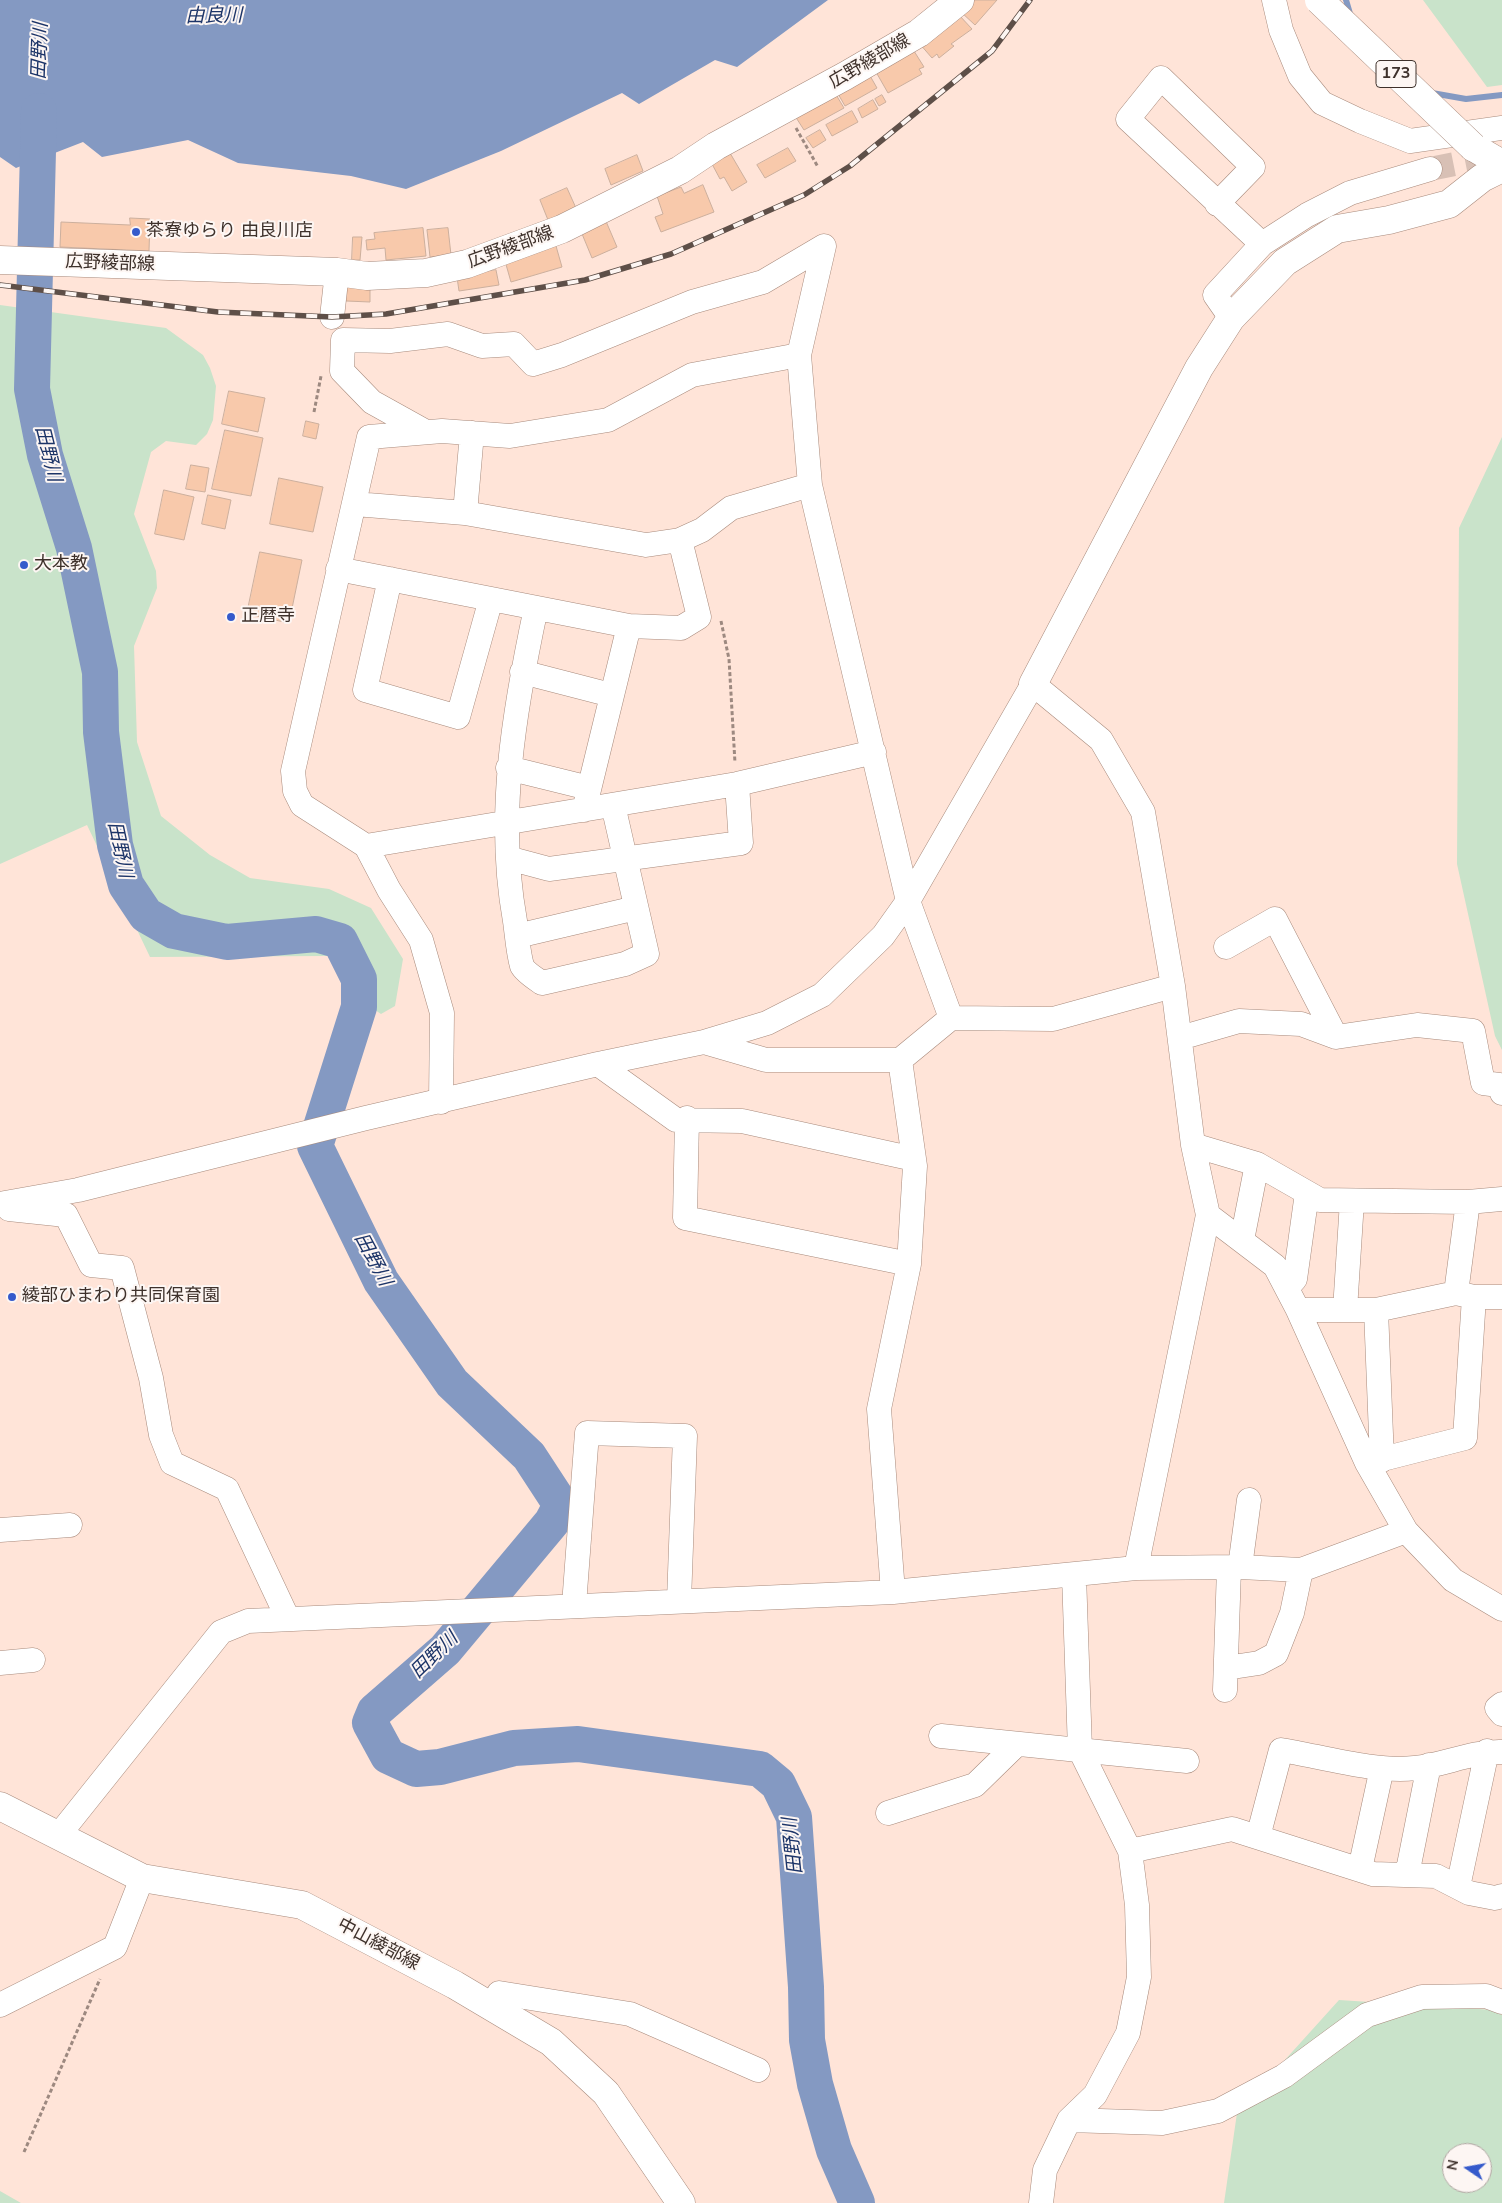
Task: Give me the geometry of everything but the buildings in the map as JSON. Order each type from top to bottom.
[{"type":"main road","name":"広野綾部線","points":[[7,260],[336,272],[366,276],[426,273],[476,261],[562,229],[616,204],[786,110],[919,33],[960,0]]},
{"type":"main road","name":"173","points":[[1319,0],[1473,147],[1502,164]]},
{"type":"main road","points":[[1033,684],[1194,375],[1231,318],[1285,262],[1337,229],[1389,220],[1449,204],[1482,178],[1502,168]]},
{"type":"main road","name":"中山綾部線","points":[[0,1806],[142,1878],[302,1905],[493,2007],[551,2042],[606,2093],[681,2203]]},
{"type":"street","points":[[1274,0],[1281,30],[1300,76],[1322,103],[1360,122],[1410,140],[1502,128]]},
{"type":"street","points":[[1217,204],[1253,166],[1161,78],[1128,119],[1217,204],[1262,244]]},
{"type":"street","points":[[1231,318],[1215,296],[1262,244],[1307,215],[1350,194],[1430,169]]},
{"type":"street","points":[[426,432],[372,402],[342,371],[343,340],[390,341],[448,334],[482,346],[514,344],[533,364],[562,355],[692,302],[763,282],[824,246],[799,355],[810,485],[908,901],[951,1018]]},
{"type":"street","points":[[332,317],[336,272]]},
{"type":"street","points":[[441,1102],[442,1013],[421,940],[389,890],[366,846],[302,806],[296,791],[293,771],[369,437],[426,432],[510,436],[608,420],[692,375],[799,355]]},
{"type":"street","points":[[465,513],[472,433]]},
{"type":"street","points":[[355,504],[465,513],[646,545],[680,540],[702,530],[731,508],[810,485]]},
{"type":"street","points":[[338,569],[629,626],[681,628],[699,617],[680,540]]},
{"type":"street","points":[[390,579],[365,690],[458,716],[491,599]]},
{"type":"street","points":[[536,608],[522,672],[508,768],[507,823],[508,885],[523,967],[542,984],[625,964],[647,954],[613,805]]},
{"type":"street","points":[[586,799],[629,626]]},
{"type":"street","points":[[522,672],[611,696]]},
{"type":"street","points":[[0,1206],[78,1190],[598,1064],[704,1042],[767,1023],[822,995],[883,936],[908,901],[1033,684],[1101,740],[1143,812],[1173,986],[1193,1145],[1208,1215],[1136,1568]]},
{"type":"street","points":[[508,768],[586,799],[613,805],[737,784],[874,752]]},
{"type":"street","points":[[508,858],[549,869],[741,843],[737,784]]},
{"type":"street","points":[[366,846],[507,823],[586,799]]},
{"type":"street","points":[[517,936],[636,908]]},
{"type":"street","points":[[1226,947],[1275,918],[1336,1036]]},
{"type":"street","points":[[704,1042],[766,1060],[900,1060],[951,1018],[1053,1019],[1173,986]]},
{"type":"street","points":[[1180,1038],[1239,1021],[1302,1024],[1336,1036],[1417,1025],[1473,1031],[1483,1083],[1499,1086],[1502,1093]]},
{"type":"street","points":[[893,1592],[880,1409],[909,1264],[914,1159],[900,1060]]},
{"type":"street","points":[[598,1064],[676,1120],[687,1118],[742,1121],[914,1159]]},
{"type":"street","points":[[687,1118],[685,1218],[909,1264]]},
{"type":"street","points":[[1193,1145],[1257,1164],[1320,1200],[1468,1202],[1502,1200]]},
{"type":"street","points":[[1242,1240],[1257,1164]]},
{"type":"street","points":[[1286,1288],[1296,1279],[1307,1193]]},
{"type":"street","points":[[1345,1310],[1352,1200]]},
{"type":"street","points":[[1375,1462],[1465,1438],[1465,1295],[1468,1202]]},
{"type":"street","points":[[0,1206],[27,1213],[66,1215],[91,1265],[122,1268],[151,1378],[161,1435],[172,1463],[227,1489],[288,1619]]},
{"type":"street","points":[[1208,1215],[1275,1266],[1375,1462],[1406,1532],[1453,1580],[1502,1609]]},
{"type":"street","points":[[1298,1310],[1376,1310],[1465,1295],[1502,1297]]},
{"type":"street","points":[[1375,1462],[1376,1310]]},
{"type":"street","points":[[574,1605],[587,1433],[685,1436],[679,1601]]},
{"type":"street","points":[[1248,1500],[1234,1567],[1225,1679],[1276,1654],[1292,1613],[1301,1570]]},
{"type":"street","points":[[0,1530],[70,1524]]},
{"type":"street","points":[[58,1836],[221,1632],[248,1621],[893,1592],[1136,1568],[1234,1567],[1301,1570],[1406,1532]]},
{"type":"street","points":[[1041,2203],[1045,2170],[1069,2120],[1095,2095],[1128,2033],[1139,1978],[1137,1905],[1130,1851],[1080,1750],[1074,1575]]},
{"type":"street","points":[[0,1663],[33,1660]]},
{"type":"street","points":[[1502,1704],[1497,1708],[1502,1714]]},
{"type":"street","points":[[941,1736],[1187,1760]]},
{"type":"street","points":[[888,1813],[976,1786],[1017,1744]]},
{"type":"street","points":[[1258,1837],[1281,1750],[1382,1768],[1414,1769],[1494,1752],[1458,1887]]},
{"type":"street","points":[[1407,1875],[1429,1765]]},
{"type":"street","points":[[1360,1869],[1382,1768]]},
{"type":"street","points":[[1130,1851],[1232,1829],[1373,1874],[1436,1876],[1468,1893],[1495,1898],[1502,1896]]},
{"type":"street","points":[[2,2002],[115,1946],[142,1878]]},
{"type":"street","points":[[493,2007],[499,1993],[630,2014],[758,2070]]},
{"type":"street","points":[[1069,2120],[1162,2123],[1218,2111],[1284,2076],[1367,2015],[1422,1996],[1486,1996],[1502,2002]]},
{"type":"path","points":[[786,110],[818,167]]},
{"type":"path","points":[[719,613],[729,660],[737,784]]},
{"type":"path","points":[[24,2152],[115,1946]]},
{"type":"green space","points":[[1423,0],[1502,0],[1502,85],[1487,87]]},
{"type":"green space","points":[[0,305],[166,328],[203,355],[210,368],[216,386],[213,420],[207,434],[196,445],[166,441],[151,452],[134,514],[156,571],[157,588],[134,646],[137,742],[161,816],[210,855],[250,878],[329,889],[371,908],[403,959],[395,1006],[381,1014],[369,1006],[364,961],[327,956],[150,957],[87,825],[0,864]]},
{"type":"green space","points":[[1502,437],[1502,1050],[1495,1036],[1457,864],[1459,528]]},
{"type":"green space","points":[[1339,2000],[1494,2010],[1502,2015],[1502,2203],[1224,2203],[1237,2113]]},
{"type":"green space","points":[[0,2191],[21,2203],[0,2203]]},
{"type":"water","name":"由良川","points":[[0,0],[828,0],[737,67],[715,60],[639,104],[622,93],[501,151],[406,189],[351,176],[238,163],[188,140],[102,157],[83,142],[16,168],[0,157]]},
{"type":"waterway","points":[[1346,0],[1351,17]]},
{"type":"waterway","points":[[1432,93],[1466,99],[1502,95]]},
{"type":"waterway","name":"田野川","points":[[39,111],[32,389],[45,455],[74,548],[100,672],[101,732],[115,845],[126,885],[146,915],[174,931],[227,942],[316,934],[340,941],[359,979],[359,1007],[315,1146],[381,1281],[452,1383],[529,1456],[561,1505],[552,1522],[445,1650],[375,1711],[370,1723],[388,1756],[416,1769],[440,1767],[514,1748],[578,1744],[760,1769],[778,1784],[794,1817],[806,1987],[807,2040],[815,2084],[834,2150],[857,2203]]},
{"type":"tunnel","points":[[1430,169],[1500,155]]},
{"type":"railway","points":[[0,285],[218,312],[332,317],[386,314],[585,280],[671,254],[804,195],[850,166],[992,51],[1030,0]]},
{"type":"place","name":"茶寮ゆらり 由良川店","points":[[136,232]]},
{"type":"place","name":"大本教","points":[[24,565]]},
{"type":"place","name":"正暦寺","points":[[231,617]]},
{"type":"place","name":"綾部ひまわり共同保育園","points":[[12,1297]]}]
